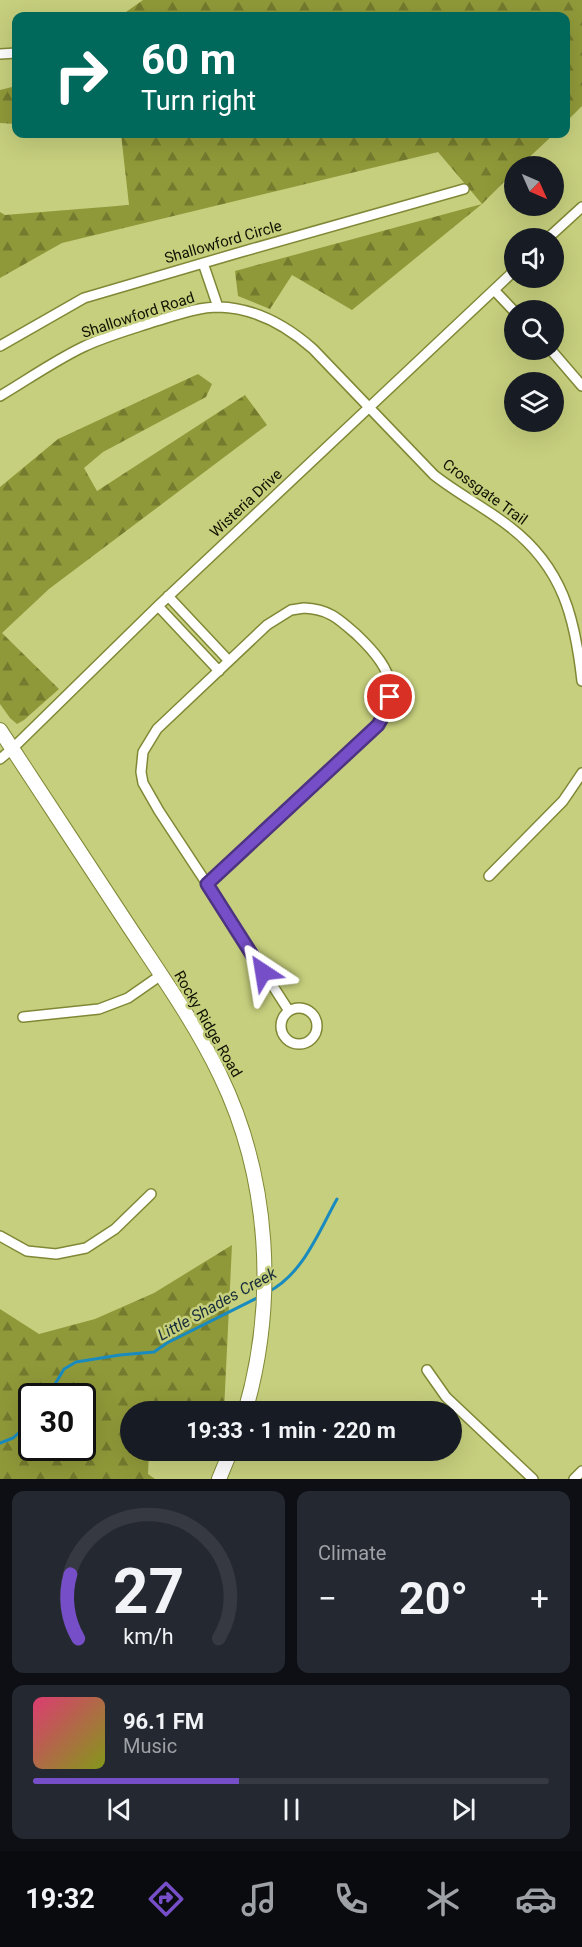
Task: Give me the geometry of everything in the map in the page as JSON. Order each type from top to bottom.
[{"type":"main road","name":"Rocky Ridge Road","points":[[0,730],[161,975],[206,1048],[233,1103],[248,1149],[263,1236],[265,1277],[260,1338],[255,1375],[248,1401]]},
{"type":"main road","points":[[219,1479],[226,1461]]},
{"type":"street","name":"Shallowford Circle","points":[[0,346],[84,298],[464,189]]},
{"type":"street","points":[[559,228],[582,207]]},
{"type":"street","points":[[204,263],[218,307]]},
{"type":"street","name":"Wisteria Drive","points":[[0,759],[168,596],[504,280]]},
{"type":"street","points":[[494,290],[504,300]]},
{"type":"street","name":"Shallowford Road","points":[[0,396],[68,355],[101,339],[175,315],[218,307],[272,320],[298,335],[369,408]]},
{"type":"street","points":[[560,360],[582,386]]},
{"type":"street","name":"Crossgate Trail","points":[[369,408],[434,475],[509,526],[542,558],[557,581],[569,608],[578,645],[582,681]]},
{"type":"street","points":[[168,596],[229,661]]},
{"type":"street","points":[[158,606],[219,670]]},
{"type":"street","points":[[207,884],[371,732],[386,711],[391,685],[382,661],[329,612],[304,608],[291,610],[267,625],[157,729],[143,752],[141,762],[141,772],[148,792],[207,884],[289,1011]]},
{"type":"street","points":[[489,876],[562,801],[582,773]]},
{"type":"street","points":[[23,1017],[99,1009],[128,998],[161,975]]},
{"type":"street","points":[[0,1236],[27,1251],[56,1254],[86,1248],[114,1229],[151,1194]]},
{"type":"street","points":[[427,1370],[446,1397],[532,1479]]},
{"type":"street","points":[[574,1479],[582,1472]]},
{"type":"green space","points":[[143,0],[582,0],[582,106],[570,118],[570,12],[126,12]]},
{"type":"green space","points":[[12,87],[12,124],[0,123],[0,90]]},
{"type":"green space","points":[[121,138],[550,138],[531,156],[504,156],[504,182],[482,204],[438,152],[62,243],[0,278],[0,212],[5,215],[129,205]]},
{"type":"green space","points":[[482,204],[352,310],[292,275],[270,309],[238,296],[235,271]]},
{"type":"green space","points":[[198,374],[212,384],[206,397],[103,452],[84,468],[97,491],[245,395],[267,425],[49,589],[2,633],[59,689],[17,724],[0,704],[0,487],[58,439]]},
{"type":"green space","points":[[232,1245],[224,1401],[120,1401],[120,1461],[149,1461],[148,1474],[155,1479],[0,1479],[0,1309],[39,1334],[95,1319],[154,1293]]},
{"type":"waterway","name":"Little Shades Creek","points":[[268,1292],[291,1275],[300,1264],[337,1199]]},
{"type":"waterway","name":"Little Shades Creek","points":[[56,1383],[64,1369],[76,1362],[154,1352],[167,1343],[259,1297]]},
{"type":"waterway","name":"Little Shades Creek","points":[[0,1443],[18,1434]]},
{"type":"route","points":[[263,972],[207,884],[378,725],[386,711],[390,697]]}]
